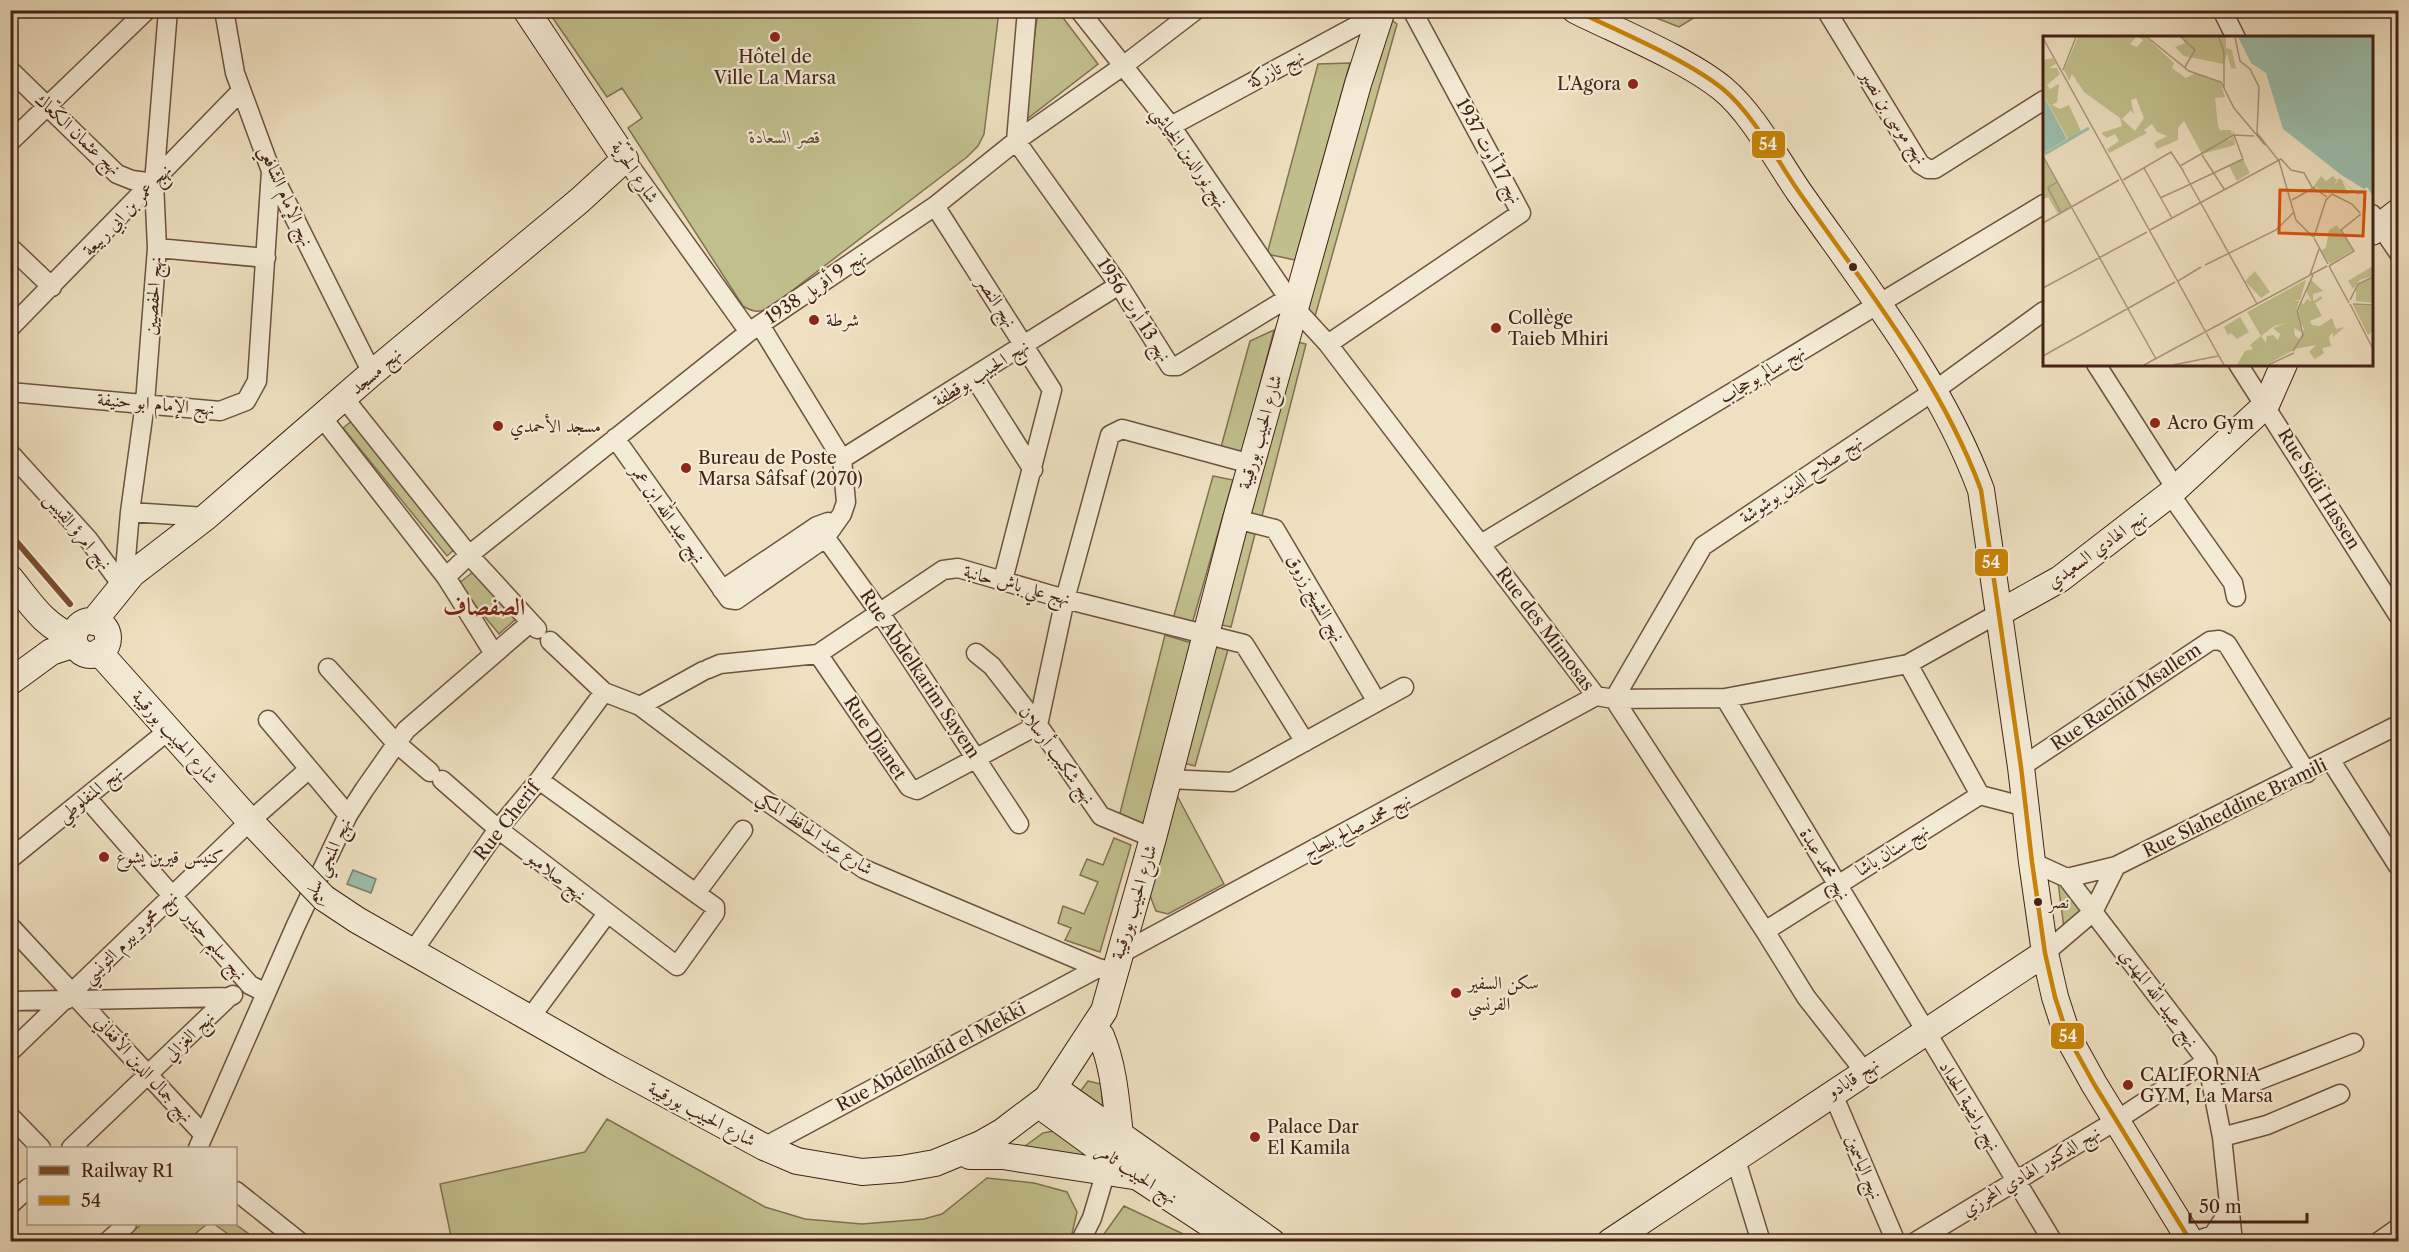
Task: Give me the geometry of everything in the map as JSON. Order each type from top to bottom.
[{"type":"main road","name":"شارع الحرّيّة","points":[[526,10],[626,159]]},
{"type":"main road","points":[[1575,10],[1692,69],[1724,90],[1750,121],[1877,304],[1934,391],[1970,460],[1981,490],[2045,953],[2068,1037],[2192,1242]]},
{"type":"main road","name":"شارع الحبيب بورقيبة","points":[[81,634],[104,627],[107,636],[106,645],[99,652],[292,865],[324,898],[357,921],[764,1147],[797,1161],[862,1172],[901,1169],[935,1163],[981,1144],[1077,1086],[1102,1023],[1110,965],[1153,838],[1291,303],[1382,11]]},
{"type":"main road","name":"نهج مسجد","points":[[81,634],[123,583],[206,517],[321,416],[579,201],[626,159]]},
{"type":"main road","name":"نهج الهادي السعيدي","points":[[1999,613],[2060,579],[2173,491],[2266,405],[2283,366]]},
{"type":"main road","points":[[10,578],[46,622],[59,633],[81,634]]},
{"type":"main road","points":[[10,682],[51,652],[81,634]]},
{"type":"main road","name":"نهج قابادو","points":[[1610,1242],[1832,1092],[2045,953]]},
{"type":"main road","points":[[1102,1023],[1113,1076],[1112,1154]]},
{"type":"main road","points":[[935,1163],[970,1156],[1013,1142],[1053,1102],[1112,1154],[1272,1242]]},
{"type":"main road","points":[[970,1156],[1112,1154]]},
{"type":"main road","name":"نهج الحبيب ثامر","points":[[1112,1154],[1138,1177],[1237,1242]]},
{"type":"street","points":[[10,142],[147,10]]},
{"type":"street","name":"نهج الحفصيين","points":[[123,583],[145,403],[157,248],[154,183],[168,10]]},
{"type":"street","name":"نهج الإمام الشافعي","points":[[224,10],[235,73],[271,171],[372,374]]},
{"type":"street","points":[[1016,141],[1027,10]]},
{"type":"street","name":"نهج نورالدين الخياشي","points":[[1079,10],[1171,126],[1291,303]]},
{"type":"street","name":"نهج 9 أفريل 1938","points":[[446,577],[469,555],[754,328],[935,206],[1016,141],[1124,66],[1196,10]]},
{"type":"street","name":"نهج 17 أوت 1937","points":[[1328,344],[1521,213],[1412,10]]},
{"type":"street","name":"نهج موسى بن نصير","points":[[1826,10],[1920,164],[1928,169],[1935,169],[2043,101]]},
{"type":"street","points":[[2222,10],[2235,36]]},
{"type":"street","name":"نهج تازركة","points":[[1171,126],[1382,11]]},
{"type":"street","name":"نهج عثمان الكعّاك","points":[[10,70],[117,174],[132,180],[154,183]]},
{"type":"street","name":"نهج عمر بن ابي ربيعة","points":[[10,328],[242,91]]},
{"type":"street","name":"نهج 13 أوت 1956","points":[[1016,141],[1119,285],[1173,368],[1291,303]]},
{"type":"street","name":"شارع الحرّيّة","points":[[626,159],[754,328],[842,459]]},
{"type":"street","name":"نهج الإمام ابو حنيفة","points":[[10,392],[220,411],[246,400],[257,381],[271,171]]},
{"type":"street","name":"نهج سالم بوحجاب","points":[[1481,544],[2043,205]]},
{"type":"street","name":"نهج النصر","points":[[935,206],[1052,390],[1003,580]]},
{"type":"street","points":[[2380,221],[2398,252]]},
{"type":"street","points":[[10,247],[52,287]]},
{"type":"street","points":[[157,248],[266,258]]},
{"type":"street","name":"نهج الحبيب بوقطفة","points":[[842,459],[1119,285]]},
{"type":"street","name":"Rue des Mimosas","points":[[1291,303],[1328,344],[1481,544],[1605,698],[1765,931],[1806,998],[1864,1071]]},
{"type":"street","name":"نهج صلاح الدين بوشوشة","points":[[1605,698],[1703,546],[1934,391],[2043,313]]},
{"type":"street","points":[[2097,366],[2173,491],[2234,583],[2236,597]]},
{"type":"street","name":"Rue Sidi Hassen","points":[[2239,366],[2398,615]]},
{"type":"street","points":[[974,377],[1033,470]]},
{"type":"street","name":"شارع عبد الحافظ المكي","points":[[344,398],[469,555],[541,632],[604,692],[640,706],[765,800],[864,869],[1110,965]]},
{"type":"street","points":[[321,416],[446,577],[493,652]]},
{"type":"street","points":[[975,757],[1038,725],[1065,599],[1110,435],[1115,430],[1122,429],[1251,464]]},
{"type":"street","name":"نهج عبد الله ابن عمر","points":[[615,438],[722,590],[729,599],[736,600],[838,518],[846,502],[842,459]]},
{"type":"street","name":"نهج امرؤ القيس","points":[[10,453],[88,539],[123,583]]},
{"type":"street","points":[[130,512],[206,517]]},
{"type":"street","name":"نهج الشيخ زروق","points":[[1236,519],[1275,529],[1377,702]]},
{"type":"street","name":"Rue Abdelkarim Sayem","points":[[821,532],[880,613],[1019,824]]},
{"type":"street","name":"نهج علي باش حانبة","points":[[640,706],[720,664],[818,654],[943,570],[958,568],[1065,599],[1236,640],[1250,651],[1305,742]]},
{"type":"street","name":"نهج الهادي السعيدي","points":[[1605,698],[1725,698],[1908,664],[1999,613]]},
{"type":"street","name":"نهج المنجي سليم","points":[[200,1141],[258,989],[348,815],[394,742],[493,652],[541,632]]},
{"type":"street","name":"Rue Rachid Msallem","points":[[2021,767],[2210,641],[2219,640],[2227,644],[2307,773]]},
{"type":"street","name":"نهج شكيب أرسلان","points":[[976,653],[992,666],[1038,725],[1101,816],[1153,838]]},
{"type":"street","name":"Rue Djanet","points":[[818,654],[912,790],[975,757]]},
{"type":"street","points":[[1908,664],[1980,795],[2026,807]]},
{"type":"street","name":"نهج صلامبو","points":[[328,668],[394,742],[606,915],[677,966],[716,913],[715,907],[696,893]]},
{"type":"street","points":[[1168,779],[1232,782],[1404,687]]},
{"type":"street","name":"Rue Cherif","points":[[413,951],[498,829],[539,780],[604,692]]},
{"type":"street","name":"نهج محمد صالح بلحاج","points":[[1110,965],[1605,698]]},
{"type":"street","name":"نهج محمد عبدة","points":[[1725,698],[1925,1031]]},
{"type":"street","points":[[268,720],[348,815]]},
{"type":"street","name":"Rue Slaheddine Bramili","points":[[2067,878],[2116,866],[2331,761],[2398,725]]},
{"type":"street","name":"نهج المنفلوطي","points":[[10,859],[169,730]]},
{"type":"street","points":[[2331,761],[2398,866]]},
{"type":"street","name":"نهج محمود بيرم التونسي","points":[[10,1052],[73,998],[250,821],[309,769]]},
{"type":"street","points":[[539,780],[696,893],[743,830]]},
{"type":"street","name":"نهج سنان باشا","points":[[1765,931],[1980,795]]},
{"type":"street","name":"نهج سليم حيدر","points":[[86,797],[258,989]]},
{"type":"street","name":"نهج عبيد الله المهدي","points":[[2032,862],[2059,872],[2067,878],[2207,1061],[2216,1097],[2222,1137],[2233,1242]]},
{"type":"street","points":[[2093,912],[2116,866]]},
{"type":"street","name":"نهج قابادو","points":[[2045,953],[2093,912]]},
{"type":"street","points":[[530,1018],[606,915]]},
{"type":"street","name":"نهج جمال الدين الأفغاني","points":[[10,926],[73,998],[149,1075],[200,1141]]},
{"type":"street","name":"Rue Abdelhafid el Mekki","points":[[764,1147],[1110,965]]},
{"type":"street","points":[[10,1001],[73,998],[229,997],[258,989]]},
{"type":"street","name":"نهج الغزالي","points":[[72,1147],[229,997]]},
{"type":"street","name":"نهج راضية الحداد","points":[[1925,1031],[2053,1242]]},
{"type":"street","points":[[2216,1097],[2354,1043]]},
{"type":"street","name":"نهج الدكتور الهادي المحرزي","points":[[1915,1242],[2117,1120],[2207,1061]]},
{"type":"street","name":"نهج الياسمين","points":[[1832,1092],[1896,1242]]},
{"type":"street","points":[[2222,1137],[2267,1125],[2340,1094]]},
{"type":"street","points":[[10,1116],[39,1147]]},
{"type":"street","points":[[1080,1242],[1092,1218],[1112,1154]]},
{"type":"street","points":[[1735,1157],[1761,1242]]},
{"type":"street","points":[[10,1205],[27,1189]]},
{"type":"street","points":[[237,1192],[300,1242]]},
{"type":"street","points":[[2192,1242],[2213,1235],[2229,1211]]},
{"type":"street","points":[[2378,1242],[2398,1228]]},
{"type":"green space","name":"قصر السعادة","points":[[548,11],[999,11],[984,134],[978,146],[967,157],[772,306],[761,311],[754,311],[743,306],[628,128],[642,118],[622,88],[607,97]]},
{"type":"green space","points":[[1038,11],[1058,11],[1098,64],[1023,122]]},
{"type":"green space","points":[[1638,11],[1705,11],[1679,27]]},
{"type":"green space","points":[[1384,14],[1397,24],[1314,320],[1302,307]]},
{"type":"green space","points":[[1350,63],[1295,260],[1267,254],[1318,64]]},
{"type":"green space","points":[[1274,330],[1242,453],[1221,447],[1250,341]]},
{"type":"green space","points":[[1293,341],[1306,344],[1261,520],[1247,516]]},
{"type":"green space","points":[[354,419],[457,547],[447,556],[343,428]]},
{"type":"green space","points":[[1213,476],[1233,480],[1192,624],[1173,619]]},
{"type":"green space","points":[[1243,531],[1255,534],[1231,627],[1218,624]]},
{"type":"green space","points":[[478,568],[518,617],[499,634],[458,584]]},
{"type":"green space","points":[[1165,635],[1195,644],[1144,825],[1119,817]]},
{"type":"green space","points":[[1214,642],[1229,646],[1195,766],[1180,762]]},
{"type":"green space","points":[[1173,788],[1224,884],[1168,914],[1156,911],[1149,893]]},
{"type":"green space","points":[[1114,838],[1131,845],[1100,952],[1065,940],[1071,928],[1058,923],[1063,906],[1084,914],[1098,882],[1080,875],[1087,859],[1103,865]]},
{"type":"green space","points":[[2058,882],[2064,885],[2080,911],[2064,928]]},
{"type":"green space","points":[[1088,1081],[1101,1084],[1104,1121],[1073,1101]]},
{"type":"green space","points":[[607,1119],[765,1207],[805,1219],[862,1224],[924,1219],[942,1214],[987,1178],[1034,1183],[1067,1192],[1077,1212],[1070,1242],[452,1241],[440,1184],[585,1152]]},
{"type":"green space","points":[[1059,1130],[1097,1159],[1033,1155],[1025,1146],[1043,1133]]},
{"type":"green space","points":[[1124,1206],[1198,1241],[1099,1241]]},
{"type":"green space","points":[[141,1225],[206,1225],[186,1241],[121,1241]]},
{"type":"green space","points":[[215,1225],[236,1225],[259,1241],[238,1241]]},
{"type":"shaded area","points":[[353,870],[376,879],[371,893],[347,884]]},
{"type":"rail line","name":"R1","points":[[10,534],[70,604]]},
{"type":"transit line","name":"54","points":[[1575,10],[1690,67],[1734,99],[1764,138],[1799,192],[1900,335],[1945,411],[1981,490],[2045,953],[2055,997],[2068,1037],[2094,1084],[2191,1242]]},
{"type":"place","name":"Hôtel de Ville La Marsa","points":[[775,37]]},
{"type":"place","name":"L'Agora","points":[[1633,84]]},
{"type":"place","name":"شرطة","points":[[814,320]]},
{"type":"place","name":"Collège Taieb Mhiri","points":[[1496,328]]},
{"type":"place","name":"Acro Gym","points":[[2155,423]]},
{"type":"place","name":"مسجد الأحمدي","points":[[498,426]]},
{"type":"place","name":"Bureau de Poste Marsa Sâfsaf (2070)","points":[[686,468]]},
{"type":"place","name":"كنيس قيرين يشوع","points":[[104,857]]},
{"type":"place","name":"نصر","points":[[2038,902]]},
{"type":"place","name":"سكن السفير الفرنسي","points":[[1456,993]]},
{"type":"place","name":"CALIFORNIA GYM, La Marsa","points":[[2128,1085]]},
{"type":"place","name":"Palace Dar El Kamila","points":[[1255,1137]]},
{"type":"district","name":"الصفصاف","points":[[484,606]]}]
